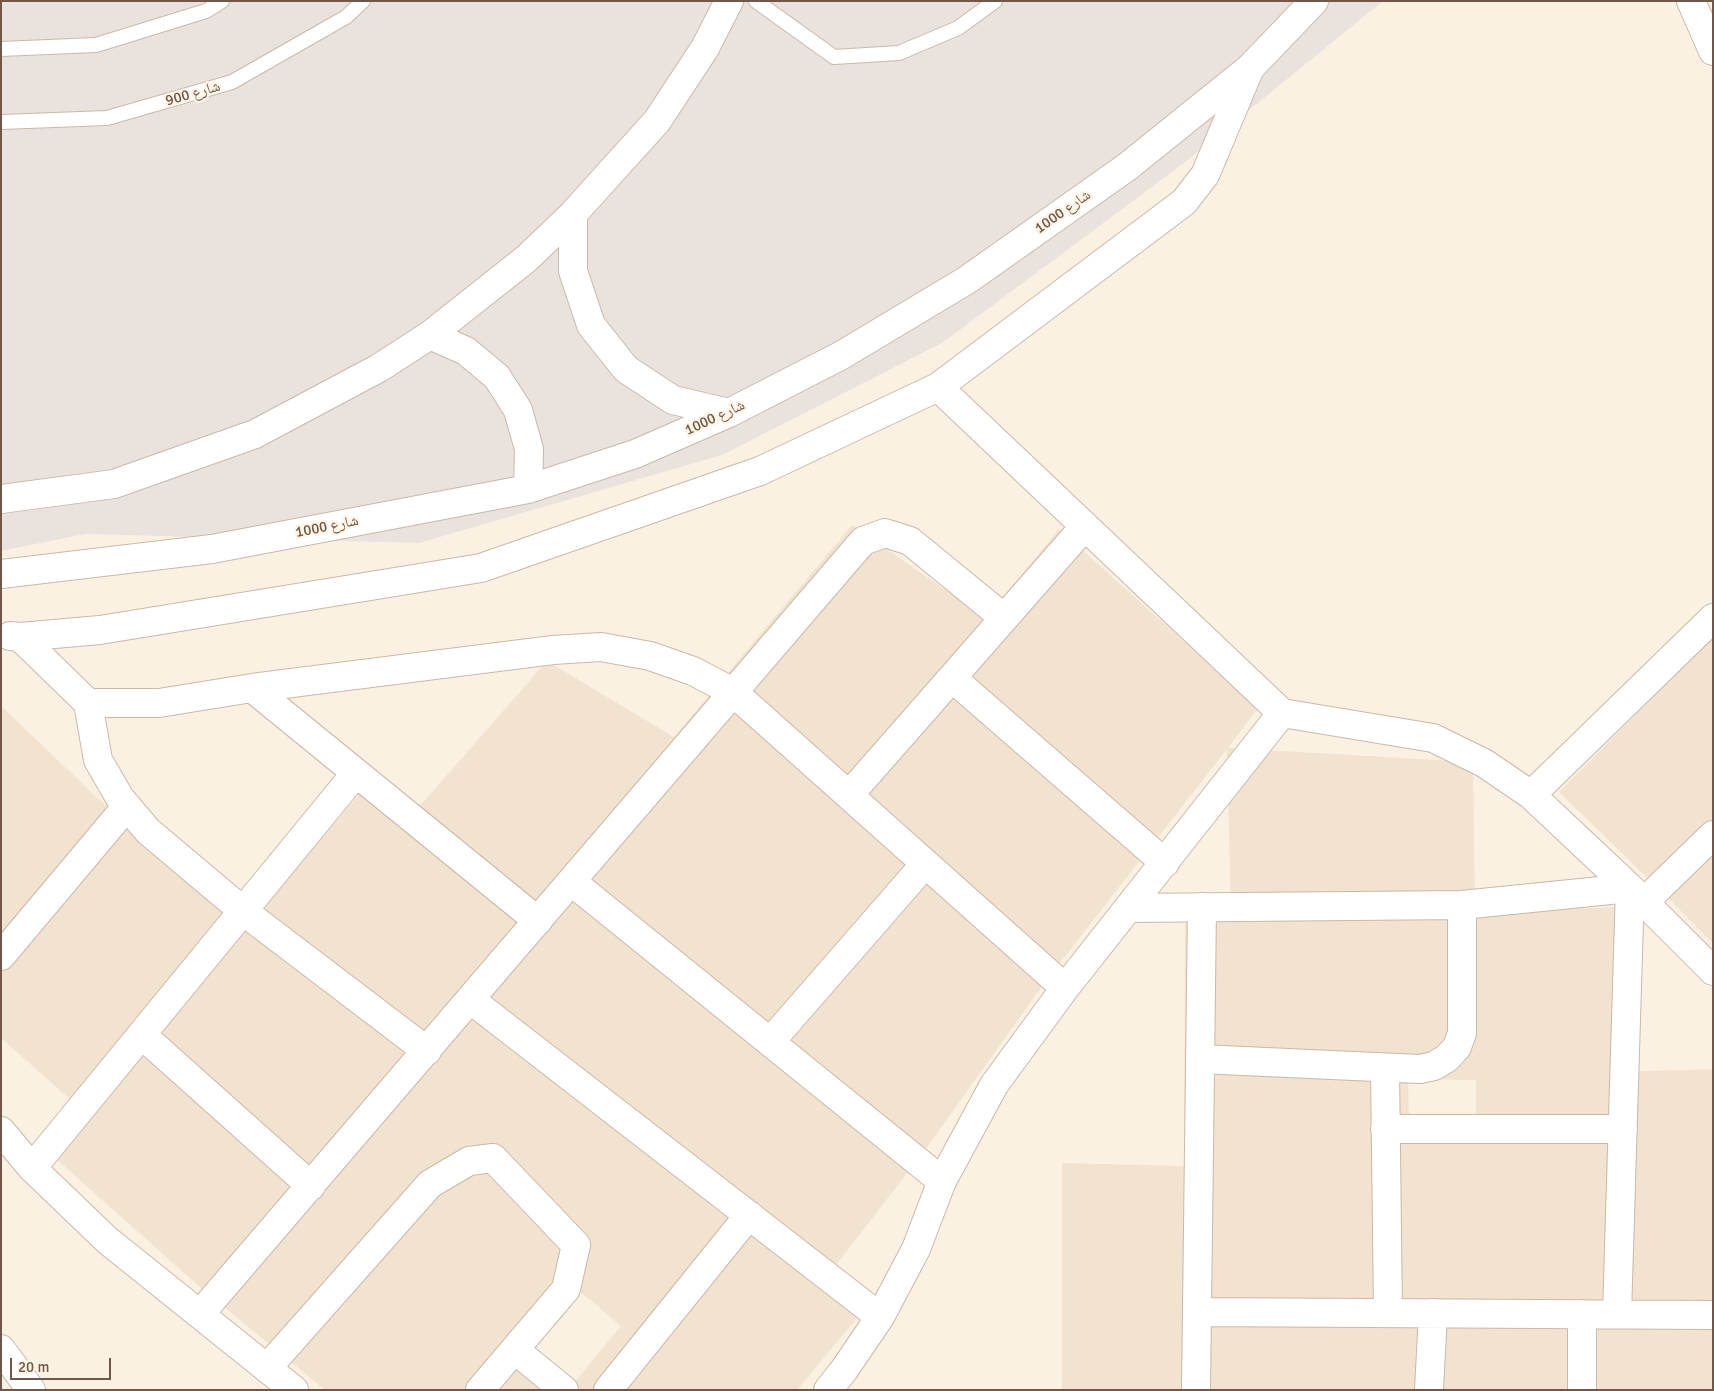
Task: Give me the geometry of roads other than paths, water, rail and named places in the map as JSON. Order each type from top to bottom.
[{"type":"street","points":[[1,499],[114,484],[255,434],[379,368],[430,335],[526,259],[573,214],[657,121],[705,48],[729,1]]},
{"type":"street","name":"شارع 1000","points":[[1,574],[212,549],[528,489],[635,454],[729,413],[842,355],[967,280],[1126,167],[1250,68],[1314,1]]},
{"type":"street","points":[[1695,2],[1713,51]]},
{"type":"street","points":[[11,636],[100,630],[481,568],[760,471],[938,386],[1184,202],[1205,175],[1250,68]]},
{"type":"street","points":[[573,214],[573,271],[591,325],[626,369],[674,400],[729,413]]},
{"type":"street","points":[[430,335],[466,351],[497,377],[513,402],[518,410],[528,449],[528,489]]},
{"type":"street","points":[[938,386],[1282,712],[1433,738],[1484,763],[1531,795],[1637,895],[1713,971]]},
{"type":"street","points":[[849,795],[1085,526]]},
{"type":"street","points":[[200,1314],[312,1186],[863,540],[885,533],[910,541],[1004,618]]},
{"type":"street","points":[[1531,795],[1713,618]]},
{"type":"street","points":[[11,636],[88,703],[98,760],[127,806],[148,831],[244,910],[427,1051]]},
{"type":"street","points":[[88,703],[159,703],[252,688],[553,650],[601,647],[650,656],[693,671],[733,692],[1065,988]]},
{"type":"street","points":[[952,678],[1165,863]]},
{"type":"street","points":[[252,688],[538,921]]},
{"type":"street","points":[[828,1390],[880,1317],[916,1249],[942,1181],[994,1086],[1065,988],[1282,712]]},
{"type":"street","points":[[32,1168],[356,773]]},
{"type":"street","points":[[1,956],[127,806]]},
{"type":"street","points":[[1129,908],[1462,904],[1637,895],[1713,835]]},
{"type":"street","points":[[770,1042],[925,864]]},
{"type":"street","points":[[572,882],[942,1181]]},
{"type":"street","points":[[1617,1314],[1623,1129],[1637,895]]},
{"type":"street","points":[[1200,1059],[1420,1070],[1434,1066],[1447,1058],[1456,1047],[1462,1033],[1462,904]]},
{"type":"street","points":[[1196,1390],[1202,907]]},
{"type":"street","points":[[471,1000],[880,1317]]},
{"type":"street","points":[[142,1035],[312,1186]]},
{"type":"street","points":[[1385,1068],[1388,1313]]},
{"type":"street","points":[[1386,1129],[1623,1129]]},
{"type":"street","points":[[1,1132],[32,1168],[107,1240],[294,1390]]},
{"type":"street","points":[[267,1368],[430,1184],[469,1161],[494,1158],[576,1245],[566,1289],[480,1390]]},
{"type":"street","points":[[608,1390],[749,1216]]},
{"type":"street","points":[[1197,1312],[1713,1314]]},
{"type":"street","points":[[1430,1390],[1433,1313]]},
{"type":"street","points":[[1582,1314],[1582,1390]]},
{"type":"street","points":[[1,1349],[31,1390]]},
{"type":"street","points":[[514,1350],[564,1390]]},
{"type":"lane","points":[[1,49],[96,45],[206,11],[222,1]]},
{"type":"lane","name":"شارع 900","points":[[1,122],[107,118],[232,82],[346,18],[363,1]]},
{"type":"lane","points":[[756,1],[834,57],[899,53],[958,28],[995,1]]}]
